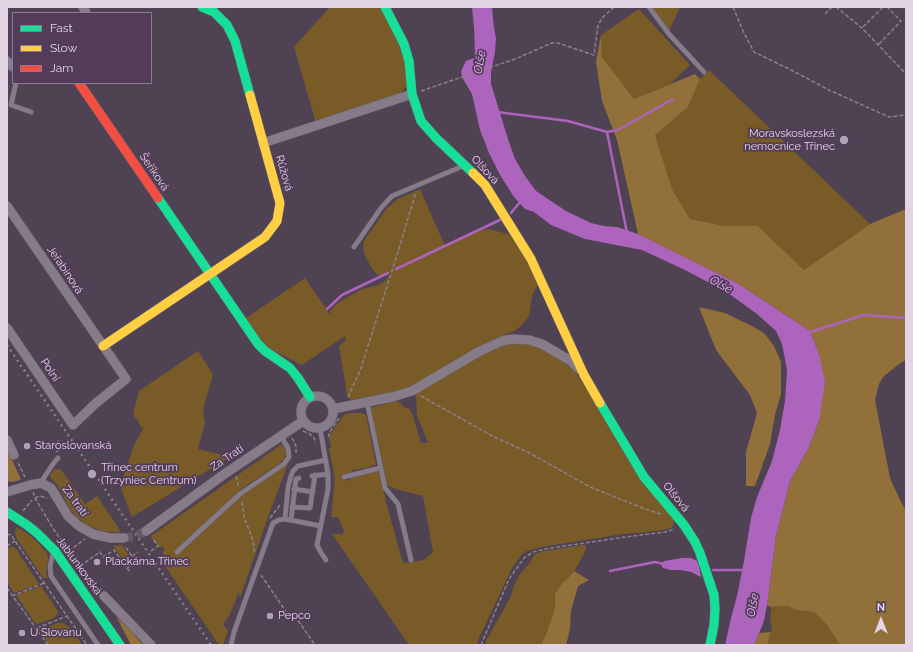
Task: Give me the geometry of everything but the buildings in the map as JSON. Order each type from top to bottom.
[{"type":"street","name":"Růžová","points":[[103,346],[265,237],[277,221],[280,203],[234,41],[227,26],[214,12],[202,7]]},
{"type":"street","name":"Olšová","points":[[385,7],[404,44],[409,61],[412,94],[421,121],[436,138],[485,185],[531,259],[584,375],[612,424],[644,477],[684,525],[695,542],[714,595],[714,625],[710,645]]},
{"type":"street","name":"Šeříková","points":[[80,84],[210,274]]},
{"type":"street","points":[[263,143],[412,94]]},
{"type":"street","name":"Jeřabinová","points":[[7,206],[126,379],[96,403],[73,425]]},
{"type":"street","points":[[210,274],[258,344],[265,351],[290,368],[310,397]]},
{"type":"street","name":"Polní","points":[[7,328],[73,425]]},
{"type":"street","name":"Olšová","points":[[333,409],[392,397],[412,391],[480,351],[502,341],[512,339],[529,340],[542,344],[571,361],[584,375]]},
{"type":"street","points":[[316,395],[327,399],[331,403],[333,409],[332,419],[325,426],[320,428],[308,426],[300,415],[304,401],[316,395]]},
{"type":"street","name":"Za Tratí","points":[[147,532],[223,476],[303,421]]},
{"type":"street","points":[[7,440],[14,455]]},
{"type":"street","points":[[7,492],[41,483]]},
{"type":"street","name":"Za tratí","points":[[41,483],[51,488],[68,516],[79,526],[93,534],[124,541]]},
{"type":"street","name":"Jablunkovská","points":[[7,512],[37,533],[54,551],[120,645]]},
{"type":"street","points":[[104,596],[151,645]]},
{"type":"lane","points":[[649,7],[669,34],[704,72]]},
{"type":"lane","points":[[16,84],[11,105],[31,112]]},
{"type":"lane","points":[[354,247],[381,208],[392,196],[464,165]]},
{"type":"lane","points":[[367,402],[385,488],[398,504],[411,560]]},
{"type":"lane","points":[[320,428],[328,474],[328,489],[318,545],[326,560]]},
{"type":"lane","points":[[177,552],[240,494],[284,464],[289,457],[288,448],[281,436]]},
{"type":"lane","points":[[41,483],[44,476],[58,458]]},
{"type":"lane","points":[[285,519],[288,487],[293,471],[298,466],[326,460]]},
{"type":"lane","points":[[344,477],[380,468]]},
{"type":"lane","points":[[292,507],[310,508],[313,492],[313,475],[328,474]]},
{"type":"lane","points":[[291,520],[294,489],[296,479],[299,478]]},
{"type":"lane","points":[[294,489],[313,492]]},
{"type":"lane","points":[[231,645],[234,632],[273,523],[285,519],[321,526]]},
{"type":"lane","points":[[54,551],[50,566],[51,576],[98,645]]},
{"type":"path","points":[[412,94],[515,59],[552,44],[558,43],[594,55],[598,25],[603,17],[614,7]]},
{"type":"path","points":[[733,7],[743,32],[754,52],[828,90],[889,118],[906,115]]},
{"type":"path","points":[[826,14],[832,7]]},
{"type":"path","points":[[836,7],[862,28],[906,74]]},
{"type":"path","points":[[862,28],[882,7]]},
{"type":"path","points":[[878,45],[901,21],[886,7]]},
{"type":"path","points":[[323,446],[329,445],[328,437],[331,430],[343,413],[348,411],[346,407],[347,399],[360,371],[418,185]]},
{"type":"path","points":[[412,391],[496,438],[528,452],[590,487],[645,509],[667,516]]},
{"type":"path","points":[[14,455],[25,477]]},
{"type":"path","points":[[235,475],[244,518],[252,536],[256,557]]},
{"type":"path","points":[[33,494],[54,530],[104,596]]},
{"type":"path","points":[[36,498],[40,496],[47,498]]},
{"type":"path","points":[[22,512],[32,500]]},
{"type":"path","points":[[481,645],[509,579],[524,558],[533,552],[665,532],[684,525]]},
{"type":"path","points":[[11,535],[13,530]]},
{"type":"path","points":[[147,532],[158,546],[151,551]]},
{"type":"path","points":[[7,534],[11,535],[16,541],[87,645]]},
{"type":"path","points":[[69,551],[85,539]]},
{"type":"path","points":[[7,546],[16,541]]},
{"type":"path","points":[[124,541],[136,562],[128,568]]},
{"type":"path","points":[[80,566],[100,552],[103,557],[114,550],[131,573]]},
{"type":"path","points":[[132,556],[138,552]]},
{"type":"path","points":[[260,574],[287,614],[295,616],[315,645]]},
{"type":"path","points":[[12,596],[44,583]]},
{"type":"path","points":[[7,588],[48,645]]},
{"type":"path","points":[[36,628],[67,616]]},
{"type":"shaded area","points":[[330,7],[380,7],[402,45],[409,85],[399,94],[316,123],[294,47]]},
{"type":"shaded area","points":[[652,7],[680,7],[669,31]]},
{"type":"shaded area","points":[[639,9],[690,65],[670,84],[634,99],[602,57],[601,35]]},
{"type":"shaded area","points":[[601,35],[602,57],[634,99],[695,74],[700,79],[688,107],[655,135],[672,189],[690,219],[725,226],[758,226],[804,270],[870,224],[906,209],[906,360],[883,377],[879,384],[875,400],[890,478],[906,511],[906,645],[840,645],[827,625],[814,612],[796,610],[788,606],[773,606],[772,608],[767,605],[776,536],[790,481],[809,447],[819,421],[819,354],[810,331],[737,283],[638,234],[617,140],[602,101],[596,62]]},
{"type":"shaded area","points":[[709,70],[870,224],[804,270],[758,226],[725,226],[690,219],[672,189],[655,135],[688,107],[700,79]]},
{"type":"shaded area","points":[[420,189],[445,246],[477,231],[488,229],[508,234],[516,240],[538,283],[532,296],[529,316],[521,326],[514,331],[494,339],[401,391],[352,400],[349,399],[339,346],[346,340],[345,336],[302,365],[266,347],[246,318],[305,278],[331,316],[330,311],[341,301],[360,290],[378,285],[385,281],[391,273],[381,276],[373,270],[365,256],[363,247],[364,241],[387,208],[398,199]]},
{"type":"shaded area","points":[[699,307],[725,313],[765,334],[774,346],[781,362],[781,394],[775,415],[770,444],[755,486],[746,486],[746,452],[757,413],[750,395],[716,350]]},
{"type":"shaded area","points":[[508,343],[521,343],[534,346],[557,357],[574,370],[673,520],[674,524],[668,529],[623,534],[542,547],[527,551],[521,555],[512,568],[480,635],[477,645],[409,645],[332,534],[342,534],[344,532],[337,517],[331,517],[335,479],[329,449],[331,447],[329,438],[330,434],[344,415],[350,413],[361,413],[366,415],[376,465],[352,470],[353,473],[344,478],[347,481],[354,476],[379,471],[402,560],[404,563],[424,560],[433,552],[423,496],[395,489],[387,485],[371,408],[397,400],[405,408],[410,409],[421,443],[428,443],[417,415],[416,394],[495,347]]},
{"type":"shaded area","points":[[198,351],[213,374],[203,410],[205,423],[198,449],[230,457],[132,517],[120,486],[134,445],[143,429],[133,414],[139,391]]},
{"type":"shaded area","points":[[282,444],[286,454],[284,459],[279,464],[241,489],[242,495],[288,464],[240,598],[239,592],[229,616],[223,624],[228,631],[223,645],[219,645],[159,557],[164,555],[162,552],[165,550],[162,546],[159,548],[151,536]]},
{"type":"shaded area","points":[[7,448],[21,480],[11,482],[7,481]]},
{"type":"shaded area","points":[[55,469],[62,471],[85,504],[97,496],[121,532],[99,530],[85,524],[76,516],[70,509],[57,484],[50,477]]},
{"type":"shaded area","points":[[16,527],[27,533],[47,553],[48,558],[46,574],[48,578],[44,578],[42,576],[17,539],[15,533]]},
{"type":"shaded area","points":[[122,545],[133,561],[127,565],[113,546]]},
{"type":"shaded area","points":[[586,545],[586,549],[578,565],[562,583],[555,594],[553,615],[541,645],[484,645],[511,596],[514,585],[520,574],[535,554],[544,551]]},
{"type":"shaded area","points":[[11,547],[16,549],[39,584],[14,593],[7,582],[7,549]]},
{"type":"shaded area","points":[[574,571],[589,580],[578,586],[571,611],[570,629],[566,645],[541,645],[553,615],[555,594],[562,583]]},
{"type":"shaded area","points":[[41,586],[58,613],[54,618],[37,624],[16,595]]},
{"type":"shaded area","points":[[773,606],[788,606],[796,610],[814,612],[827,625],[840,645],[767,645],[772,626],[770,620]]},
{"type":"shaded area","points":[[116,616],[129,629],[143,645],[131,645]]},
{"type":"shaded area","points":[[58,623],[63,623],[71,628],[82,645],[49,645],[39,630]]},
{"type":"shaded area","points":[[771,632],[767,645],[754,645],[759,633]]},
{"type":"water","name":"Olše","points":[[472,7],[492,7],[496,38],[491,72],[491,84],[515,159],[536,191],[566,211],[591,223],[617,227],[638,234],[737,283],[810,331],[819,354],[825,382],[819,421],[809,447],[790,481],[776,536],[764,621],[754,645],[725,645],[737,596],[751,518],[757,497],[772,461],[780,430],[785,401],[787,370],[782,344],[776,331],[757,314],[728,293],[687,271],[642,250],[585,239],[551,225],[534,212],[525,209],[514,197],[500,175],[489,153],[480,130],[472,94],[463,79],[461,72],[466,61],[474,58],[475,53]]},
{"type":"water","points":[[691,558],[697,561],[701,577],[691,572],[663,568],[661,565],[664,561]]},
{"type":"waterway","points":[[607,132],[618,130],[673,99]]},
{"type":"waterway","points":[[497,112],[568,121],[607,132],[627,233]]},
{"type":"waterway","points":[[511,213],[521,201]]},
{"type":"waterway","points":[[396,269],[502,219]]},
{"type":"waterway","points":[[327,309],[342,295],[388,273]]},
{"type":"waterway","points":[[807,333],[864,315],[906,318]]},
{"type":"waterway","points":[[610,571],[655,562],[664,564]]},
{"type":"waterway","points":[[713,570],[744,570]]},
{"type":"tunnel","points":[[124,538],[135,536],[146,531]]},
{"type":"railway","points":[[7,345],[211,645]]},
{"type":"traffic: fast","points":[[202,7],[214,12],[227,25],[235,41],[250,95]]},
{"type":"traffic: fast","points":[[385,7],[404,44],[409,61],[412,94],[421,121],[436,138],[473,173]]},
{"type":"traffic: fast","points":[[158,198],[258,344],[265,351],[290,368],[310,397]]},
{"type":"traffic: fast","points":[[600,403],[644,477],[684,525],[695,542],[714,595],[714,625],[710,645]]},
{"type":"traffic: fast","points":[[7,512],[37,533],[55,551],[120,645]]},
{"type":"traffic: slow","points":[[103,346],[265,237],[277,221],[280,203],[250,95]]},
{"type":"traffic: slow","points":[[473,173],[485,185],[531,259],[584,375],[600,403]]},
{"type":"traffic: jam","points":[[80,84],[158,198]]},
{"type":"place","name":"Moravskoslezská nemocnice Třinec","points":[[844,140]]},
{"type":"place","name":"Staroslovanská","points":[[27,446]]},
{"type":"place","name":"Třinec centrum (Trzyniec Centrum)","points":[[92,474]]},
{"type":"place","name":"Plackárna Třinec","points":[[97,562]]},
{"type":"place","name":"Pepco","points":[[270,616]]},
{"type":"place","name":"U Slovanu","points":[[22,633]]}]
